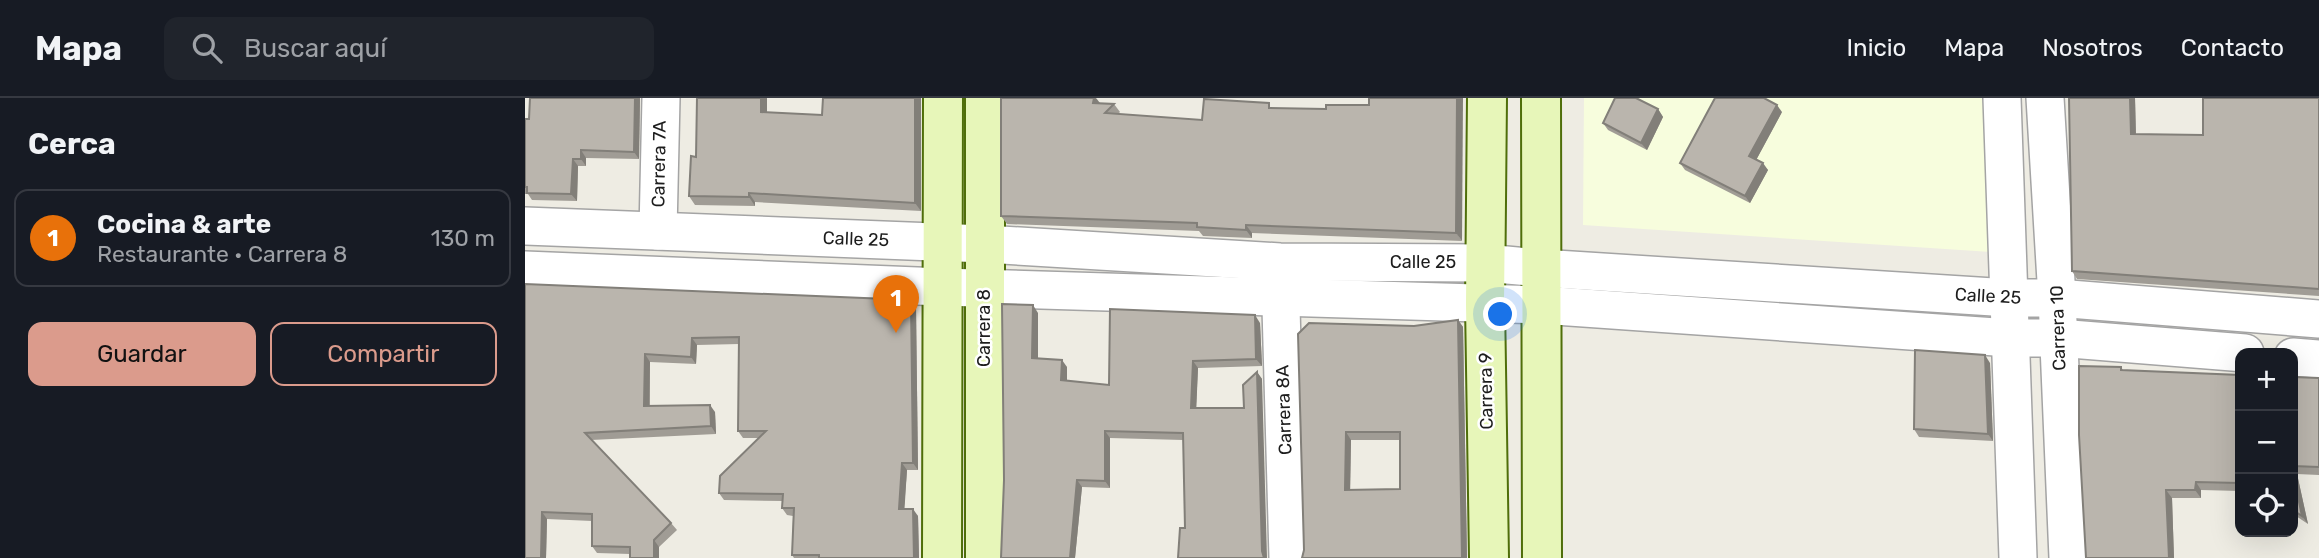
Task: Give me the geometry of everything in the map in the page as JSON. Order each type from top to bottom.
[{"type":"street","name":"Carrera 7A","points":[[658,231],[661,98]]},
{"type":"street","points":[[941,558],[943,98]]},
{"type":"street","name":"Carrera 8","points":[[985,98],[985,558]]},
{"type":"street","name":"Carrera 9","points":[[1487,98],[1485,304],[1489,558]]},
{"type":"street","points":[[1541,98],[1542,558]]},
{"type":"street","points":[[2001,98],[2018,558]]},
{"type":"street","name":"Carrera 10","points":[[2045,98],[2068,558]]},
{"type":"street","name":"Calle 25","points":[[525,226],[985,244],[1280,262],[1485,262],[1540,287],[2010,338],[2058,338],[2235,352]]},
{"type":"street","name":"Carrera 8A","points":[[1280,262],[1288,558]]},
{"type":"street","name":"Calle 25","points":[[525,270],[942,287],[1485,304],[1540,287],[2057,298],[2319,319]]},
{"type":"street","points":[[2298,357],[2319,359]]},
{"type":"shaded area","points":[[1584,98],[1996,98],[2006,253],[1583,225]]},
{"type":"building","points":[[530,98],[635,98],[634,152],[581,150],[581,159],[573,159],[571,194],[527,193],[525,119],[529,119]]},
{"type":"building","points":[[697,98],[761,98],[761,112],[822,115],[823,98],[915,98],[915,203],[749,193],[749,197],[689,196],[691,156],[696,157]]},
{"type":"building","points":[[1001,98],[1094,98],[1093,103],[1114,104],[1105,113],[1202,120],[1204,99],[1269,103],[1269,108],[1326,109],[1326,105],[1369,105],[1369,98],[1457,98],[1456,233],[1246,225],[1246,230],[1197,227],[1197,223],[1001,216]]},
{"type":"building","points":[[1615,98],[1636,98],[1658,109],[1641,143],[1603,123]]},
{"type":"building","points":[[1715,98],[1764,98],[1777,105],[1749,156],[1763,163],[1745,196],[1680,163]]},
{"type":"building","points":[[2069,98],[2130,98],[2131,134],[2203,135],[2203,98],[2319,98],[2319,289],[2072,271]]},
{"type":"building","points":[[525,284],[911,300],[913,463],[902,463],[899,509],[913,509],[914,558],[819,558],[819,555],[792,555],[794,508],[782,508],[783,494],[719,493],[720,476],[766,431],[738,431],[739,337],[692,338],[691,357],[645,354],[644,406],[710,405],[711,426],[585,433],[671,523],[654,540],[654,558],[630,558],[630,547],[592,546],[592,514],[542,512],[541,558],[525,558]]},
{"type":"building","points":[[1002,304],[1033,305],[1032,358],[1062,360],[1061,380],[1109,385],[1110,309],[1255,315],[1256,359],[1193,361],[1191,408],[1244,408],[1243,385],[1257,372],[1264,558],[1178,558],[1180,528],[1185,528],[1183,433],[1105,431],[1105,481],[1077,480],[1070,558],[1001,558],[1004,480]]},
{"type":"building","points":[[1458,320],[1462,558],[1302,558],[1304,550],[1298,334],[1309,323],[1414,326]],"holes":[[[1346,432],[1400,432],[1400,489],[1345,490]]]},
{"type":"building","points":[[1915,350],[1985,355],[1988,434],[1914,429]]},
{"type":"building","points":[[2079,366],[2235,375],[2235,483],[2196,482],[2195,490],[2166,490],[2169,558],[2086,558],[2079,435]]},
{"type":"building","points":[[2298,377],[2319,378],[2319,467],[2298,466]]},
{"type":"building","points":[[2298,497],[2302,516],[2298,513]]},
{"type":"place","name":"Cocina & arte","points":[[896,333]]}]
